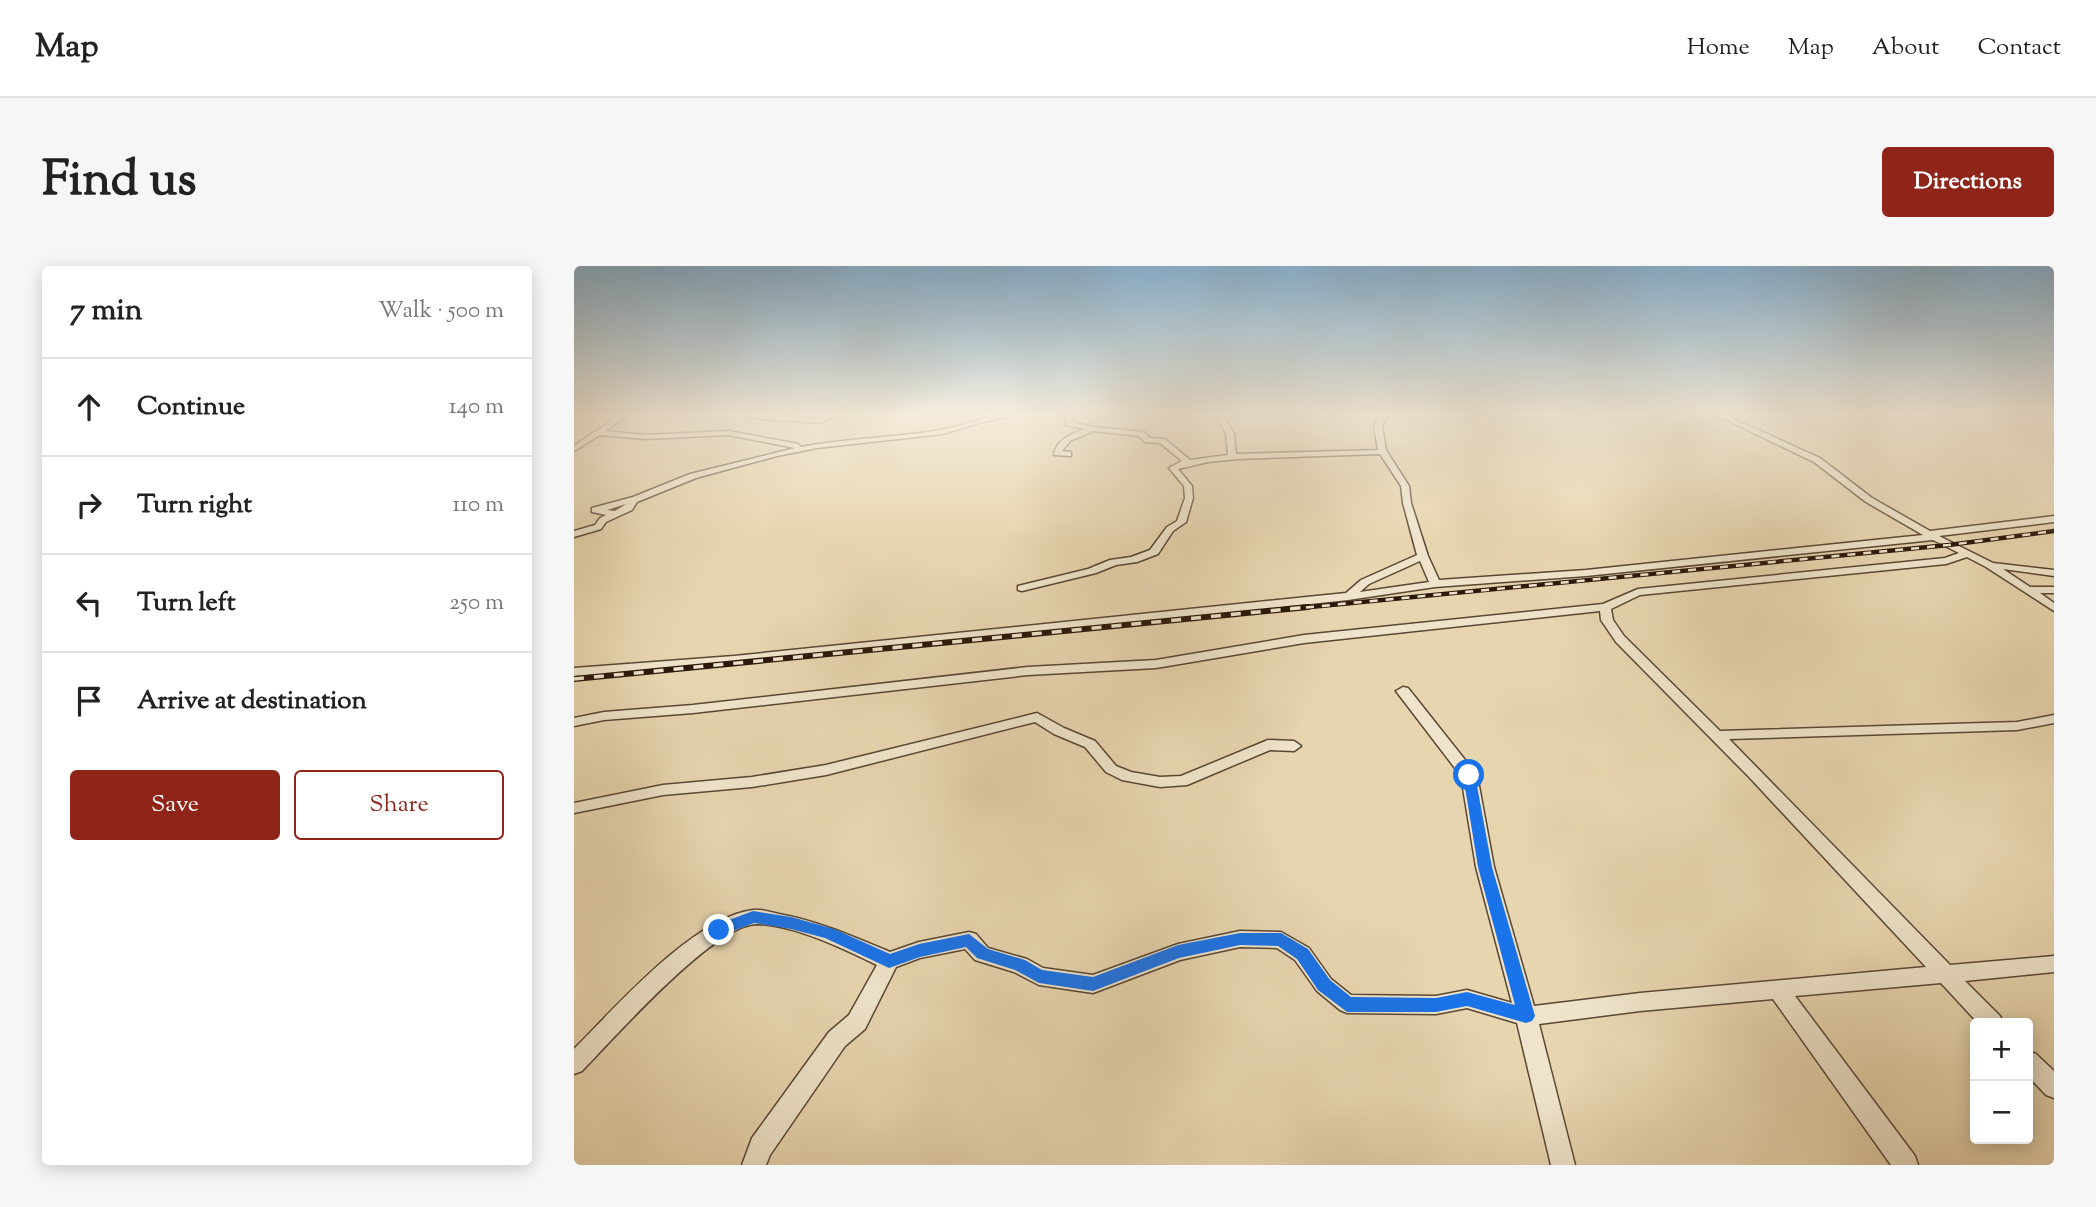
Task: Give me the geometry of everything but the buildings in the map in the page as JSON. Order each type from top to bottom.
[{"type":"street","points":[[617,514],[595,510],[636,499],[693,476],[774,456]]},
{"type":"street","points":[[1181,456],[1187,461]]},
{"type":"street","points":[[1022,588],[1092,571],[1111,562],[1133,560],[1154,552],[1170,530],[1182,521],[1189,498],[1188,486],[1173,468],[1187,461],[1284,456]]},
{"type":"street","points":[[1386,456],[1405,486],[1407,503],[1423,556],[1435,584]]},
{"type":"street","points":[[1808,456],[1868,500],[1990,565],[2054,608]]},
{"type":"street","points":[[574,534],[598,527],[603,520],[629,508],[636,499]]},
{"type":"street","points":[[574,672],[734,660],[1351,596],[1435,584],[1586,573],[2054,519]]},
{"type":"street","points":[[574,722],[604,716],[693,709],[1028,671],[1156,664],[1304,639],[1605,607],[1638,592],[1946,561],[1966,554]]},
{"type":"street","points":[[1351,596],[1365,582],[1423,556]]},
{"type":"street","points":[[1990,565],[2054,573]]},
{"type":"street","points":[[2027,590],[2054,590]]},
{"type":"street","points":[[1605,607],[1607,620],[1620,639],[1717,735],[1987,1018]]},
{"type":"street","points":[[1403,691],[1469,775],[1485,867],[1563,1165]]},
{"type":"street","points":[[574,808],[663,790],[752,782],[826,770],[1037,717],[1059,731],[1090,744],[1111,769],[1127,776],[1160,782],[1192,778],[1268,745],[1294,746]]},
{"type":"street","points":[[1717,735],[2017,726],[2054,719]]},
{"type":"street","points":[[574,1064],[662,975],[719,930],[753,917],[829,933],[889,961]]},
{"type":"street","points":[[754,1165],[761,1147],[837,1039],[857,1022],[889,961],[919,950],[969,940],[982,954],[1020,965],[1039,976],[1093,984],[1178,952],[1240,939],[1281,940],[1302,954],[1324,985],[1347,1004],[1436,1005],[1467,999],[1526,1016],[1778,989],[2054,964]]},
{"type":"street","points":[[1778,989],[1906,1165]]},
{"type":"street","points":[[2033,1065],[2054,1087]]},
{"type":"railway","points":[[1290,609],[1949,545],[2054,531]]},
{"type":"railway","points":[[574,679],[1308,607]]},
{"type":"route","points":[[719,930],[753,917],[791,923],[829,933],[889,961],[919,950],[969,940],[982,954],[1020,965],[1039,976],[1093,984],[1178,952],[1240,939],[1281,940],[1302,954],[1324,985],[1347,1004],[1436,1005],[1467,999],[1526,1016],[1507,955],[1485,867],[1469,775]]}]
